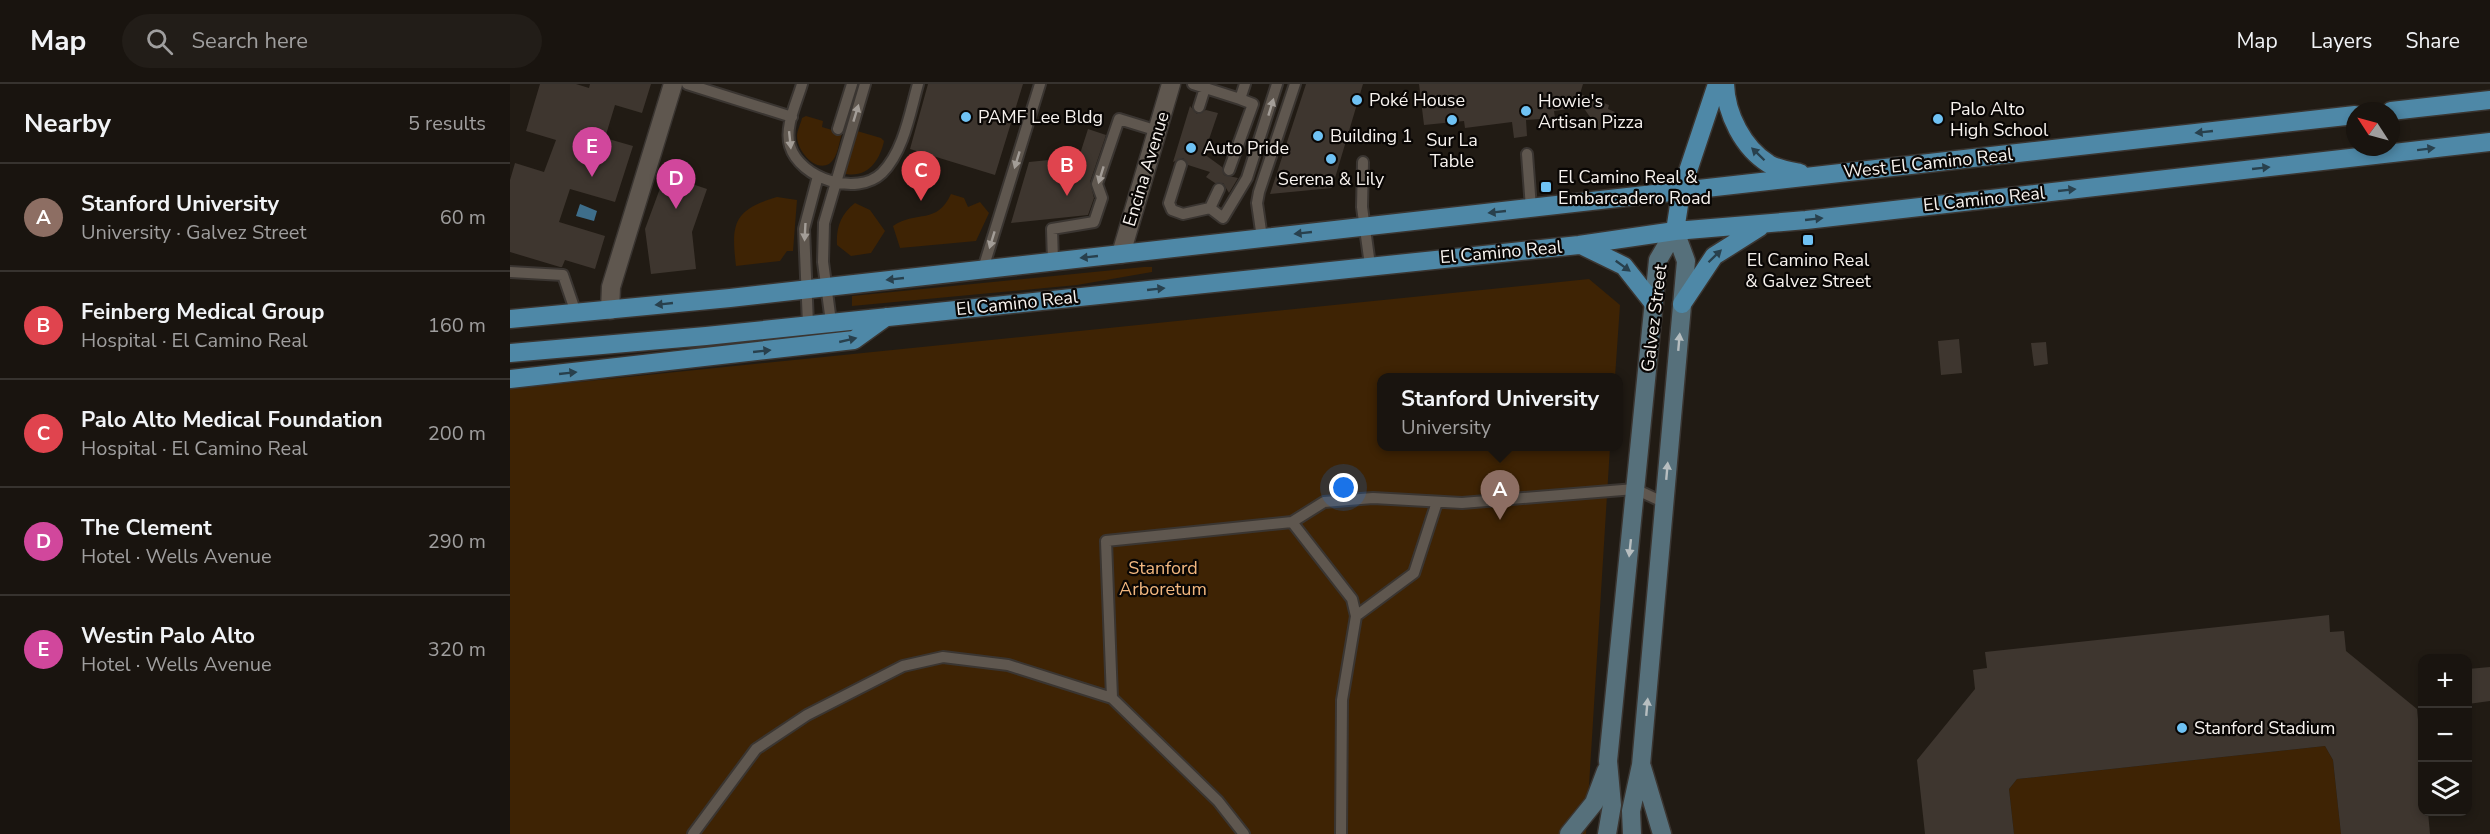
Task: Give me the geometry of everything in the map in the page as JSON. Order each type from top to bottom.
[{"type":"main road","points":[[1675,231],[1681,192],[1717,84]]},
{"type":"main road","points":[[1725,84],[1730,114],[1751,147],[1768,164],[1811,176]]},
{"type":"main road","points":[[2400,110],[2490,100]]},
{"type":"main road","name":"West El Camino Real","points":[[1681,192],[2346,116]]},
{"type":"main road","name":"El Camino Real","points":[[510,353],[1579,245],[1675,231],[1765,224],[2490,142]]},
{"type":"main road","name":"El Camino Real","points":[[510,320],[1681,192]]},
{"type":"main road","points":[[1682,304],[1714,256],[1765,224]]},
{"type":"main road","name":"Galvez Street","points":[[1607,834],[1612,805],[1608,761],[1658,260],[1675,231]]},
{"type":"main road","name":"Galvez Street","points":[[1632,834],[1630,811],[1641,765],[1686,257],[1675,231]]},
{"type":"main road","points":[[1579,245],[1624,266],[1654,304]]},
{"type":"main road","points":[[510,380],[854,340],[888,316]]},
{"type":"main road","points":[[1569,834],[1594,803],[1602,787],[1608,761]]},
{"type":"main road","points":[[1641,765],[1662,834]]},
{"type":"street","points":[[609,310],[611,287],[673,84]]},
{"type":"street","name":"Encina Avenue","points":[[1121,254],[1171,84]]},
{"type":"lane","points":[[687,84],[792,117]]},
{"type":"lane","points":[[802,84],[792,117],[789,141],[792,153],[805,167],[818,176],[836,181],[864,183],[885,170],[898,147],[918,84]]},
{"type":"lane","points":[[838,129],[852,84]]},
{"type":"lane","points":[[831,322],[823,262],[824,223],[865,84]]},
{"type":"lane","points":[[983,269],[1040,84]]},
{"type":"lane","points":[[1193,84],[1205,88],[1220,88],[1252,104],[1229,170]]},
{"type":"lane","points":[[1240,99],[1245,84]]},
{"type":"lane","points":[[1210,208],[1223,218],[1247,178],[1277,84]]},
{"type":"lane","points":[[1262,238],[1257,203],[1259,192],[1295,84]]},
{"type":"lane","points":[[1199,107],[1205,88]]},
{"type":"lane","points":[[1053,261],[1052,229],[1094,222],[1102,198],[1097,184],[1119,119],[1158,131]]},
{"type":"lane","points":[[1527,154],[1531,208]]},
{"type":"lane","points":[[1363,162],[1361,180],[1364,227],[1370,265]]},
{"type":"lane","points":[[1181,165],[1169,203],[1172,210],[1183,214],[1210,208]]},
{"type":"lane","points":[[808,324],[804,229],[818,176]]},
{"type":"lane","points":[[1210,208],[1219,189]]},
{"type":"lane","points":[[510,272],[563,275],[576,313]]},
{"type":"lane","points":[[1112,698],[1106,541],[1292,522],[1324,502],[1373,498],[1462,503],[1635,489],[1665,503]]},
{"type":"lane","points":[[1356,615],[1414,573],[1437,502]]},
{"type":"lane","points":[[1292,522],[1352,599],[1356,615],[1342,700],[1341,834]]},
{"type":"lane","points":[[693,834],[756,749],[807,715],[903,666],[943,657],[1008,665],[1112,698],[1218,801],[1244,834]]},
{"type":"green space","points":[[806,116],[823,121],[822,127],[842,133],[836,154],[829,164],[823,166],[812,162],[800,147],[797,134],[802,118]]},
{"type":"green space","points":[[857,131],[884,141],[872,166],[861,173],[846,174],[845,166]]},
{"type":"green space","points":[[951,194],[964,198],[968,207],[980,202],[989,213],[976,241],[900,248],[893,226],[902,221],[933,214],[945,204]]},
{"type":"green space","points":[[777,197],[797,200],[793,251],[787,251],[780,261],[736,266],[734,239],[738,221],[751,207]]},
{"type":"green space","points":[[855,203],[870,210],[885,231],[871,253],[851,256],[837,245],[837,238],[843,216]]},
{"type":"green space","points":[[1152,267],[1152,272],[1077,285],[852,306],[852,296]]},
{"type":"green space","name":"Stanford Arboretum","points":[[1589,279],[1620,305],[1615,373],[1377,373],[1377,451],[1610,451],[1586,834],[510,834],[510,389]]},
{"type":"green space","points":[[2325,746],[2333,760],[2341,834],[2014,834],[2009,789],[2017,779]]},
{"type":"water","points":[[580,204],[597,211],[594,221],[576,216]]},
{"type":"building","points":[[540,84],[576,84],[589,88],[590,84],[651,84],[642,113],[615,105],[605,138],[633,146],[615,202],[570,189],[559,222],[605,236],[595,269],[565,260],[560,267],[510,252],[510,180],[515,163],[544,172],[556,140],[526,131]]},
{"type":"building","name":"PAMF Lee Bldg","points":[[928,84],[1023,84],[995,175],[910,149]]},
{"type":"building","name":"Building 1","points":[[1306,84],[1363,84],[1332,188],[1270,194]]},
{"type":"building","points":[[1419,84],[1583,84],[1580,94],[1609,105],[1608,109],[1615,112],[1610,123],[1599,130],[1583,107],[1554,111],[1555,118],[1526,120],[1527,136],[1514,138],[1512,122],[1465,128],[1464,121],[1424,125]]},
{"type":"building","name":"Auto Pride","points":[[1190,106],[1197,114],[1206,110],[1218,113],[1204,154],[1222,167],[1224,175],[1238,178],[1229,193],[1223,183],[1215,183],[1206,177],[1210,172],[1188,165],[1183,158],[1173,162]]},
{"type":"building","points":[[1088,129],[1106,135],[1090,182],[1094,198],[1088,215],[1011,223],[1029,162],[1079,157]]},
{"type":"building","points":[[665,175],[707,189],[692,232],[696,269],[651,274],[645,229]]},
{"type":"building","points":[[1959,339],[1962,373],[1941,375],[1938,341]]},
{"type":"building","points":[[2046,342],[2048,364],[2034,366],[2031,343]]},
{"type":"building","name":"Stanford Stadium","points":[[2329,615],[2330,632],[2344,631],[2346,651],[2417,709],[2418,816],[2428,816],[2430,834],[2341,834],[2333,760],[2325,746],[2017,779],[2009,789],[2014,834],[1925,834],[1917,760],[1975,689],[1973,670],[1987,668],[1985,652]]},
{"type":"building","points":[[2490,667],[2490,701],[2472,703],[2472,669]]},
{"type":"place","name":"Poké House","points":[[1357,100]]},
{"type":"place","name":"Howie's Artisan Pizza","points":[[1526,111]]},
{"type":"place","name":"PAMF Lee Bldg","points":[[966,117]]},
{"type":"place","name":"Palo Alto High School","points":[[1938,119]]},
{"type":"place","name":"Sur La Table","points":[[1452,120]]},
{"type":"place","name":"Building 1","points":[[1318,136]]},
{"type":"place","name":"Auto Pride","points":[[1191,148]]},
{"type":"place","name":"Serena & Lily","points":[[1331,159]]},
{"type":"place","name":"Westin Palo Alto","points":[[592,177]]},
{"type":"place","name":"El Camino Real & Embarcadero Road","points":[[1546,187]]},
{"type":"place","name":"Feinberg Medical Group","points":[[1067,196]]},
{"type":"place","name":"Palo Alto Medical Foundation","points":[[921,201]]},
{"type":"place","name":"The Clement","points":[[676,209]]},
{"type":"place","name":"El Camino Real & Galvez Street","points":[[1808,240]]},
{"type":"place","name":"Stanford University","points":[[1500,520]]},
{"type":"place","name":"Stanford Stadium","points":[[2182,728]]}]
